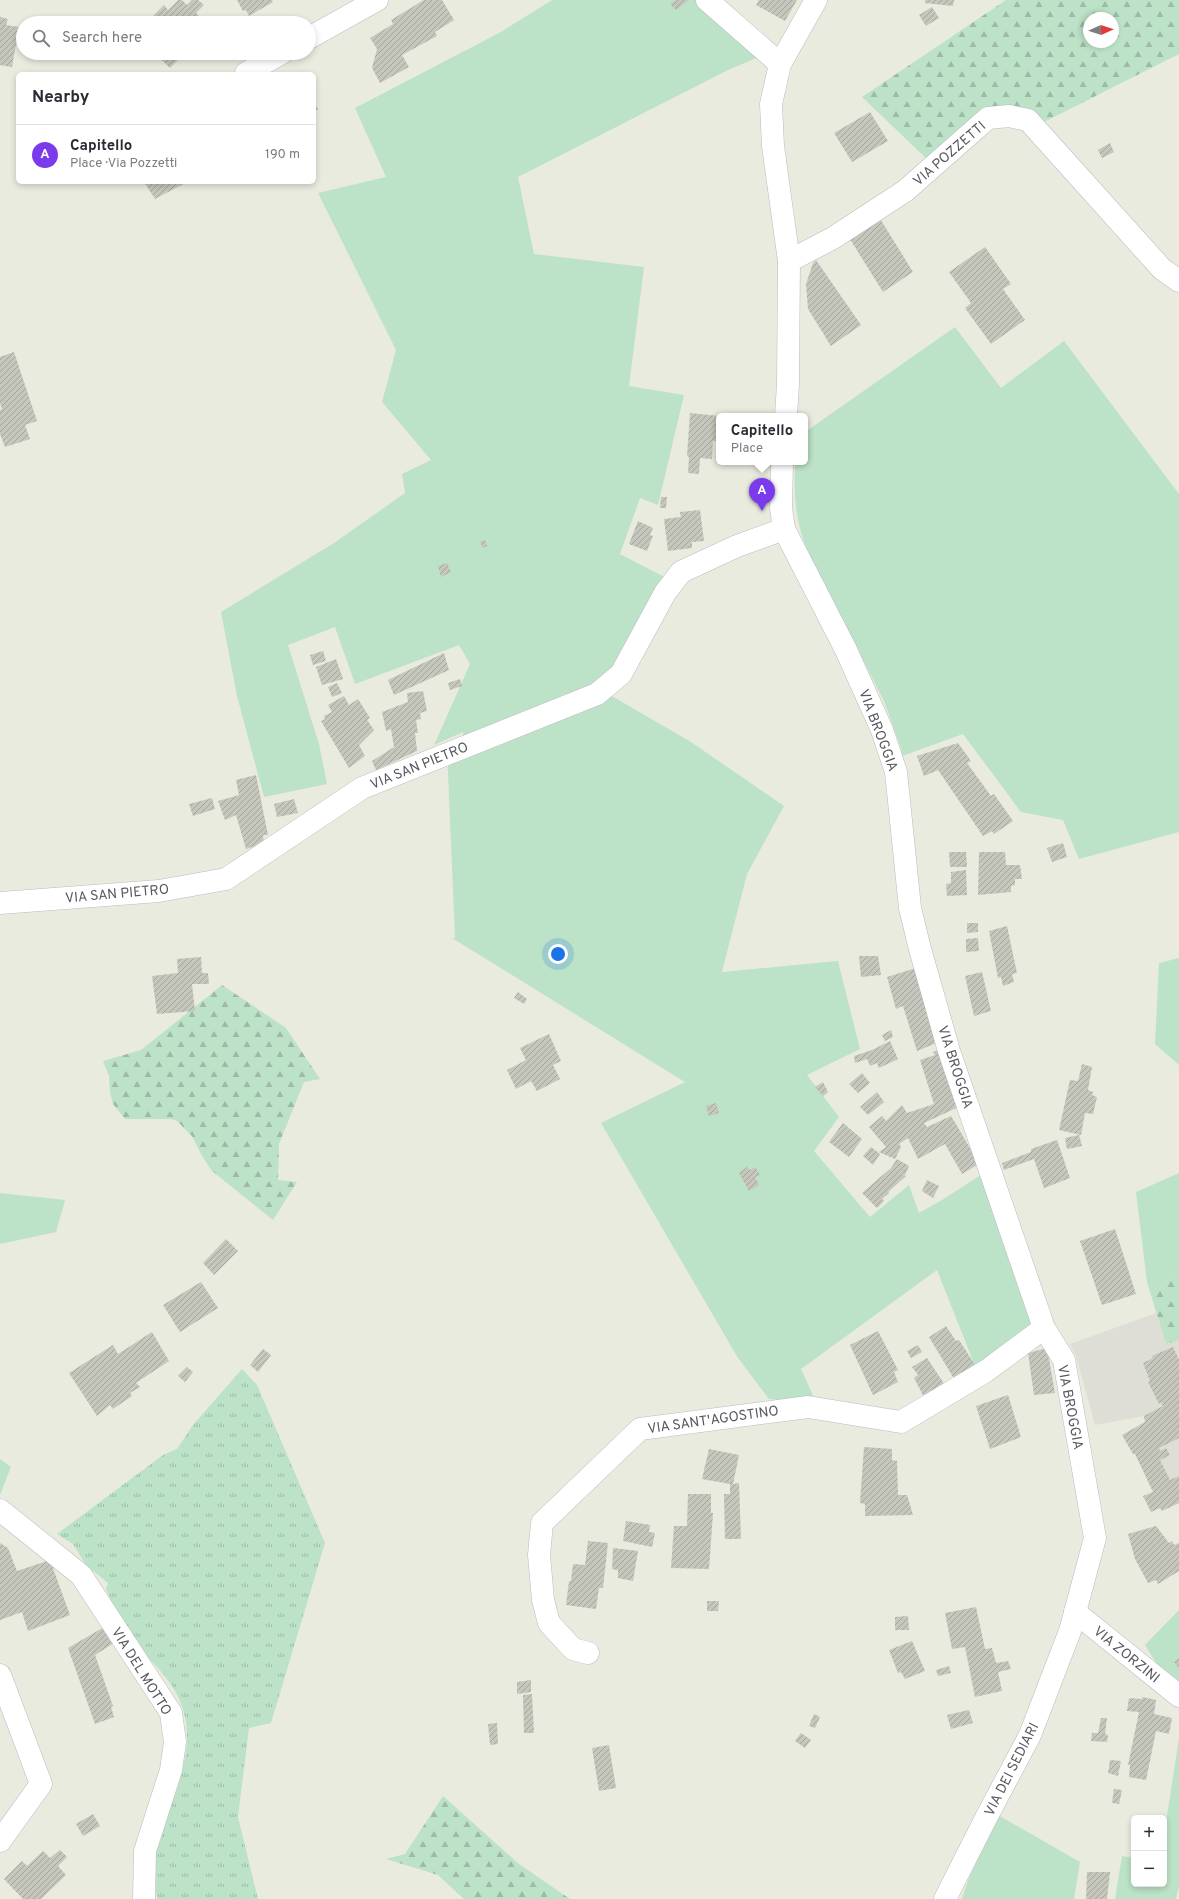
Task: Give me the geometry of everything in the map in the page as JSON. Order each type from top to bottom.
[{"type":"street","points":[[316,34],[378,0]]},
{"type":"street","points":[[707,0],[780,64]]},
{"type":"street","points":[[786,413],[788,384],[789,261],[773,146],[771,104],[780,64],[816,0]]},
{"type":"street","points":[[249,72],[270,60]]},
{"type":"street","name":"VIA POZZETTI","points":[[789,261],[833,238],[905,191],[988,118],[1009,116],[1028,120],[1162,269],[1179,282]]},
{"type":"street","points":[[782,465],[781,508],[784,529]]},
{"type":"street","name":"VIA SAN PIETRO","points":[[0,903],[159,891],[226,879],[362,788],[598,694],[621,674],[665,593],[681,572],[737,546],[784,529]]},
{"type":"street","name":"VIA BROGGIA","points":[[784,529],[846,650],[882,730],[896,772],[910,908],[920,949],[950,1051],[1044,1328],[1064,1360],[1095,1538],[1075,1612]]},
{"type":"street","name":"VIA SANT'AGOSTINO","points":[[588,1653],[573,1649],[550,1623],[543,1600],[539,1556],[542,1523],[640,1429],[808,1406],[901,1422],[986,1371],[1044,1328]]},
{"type":"street","name":"VIA DEL MOTTO","points":[[0,1510],[81,1575],[171,1713],[175,1742],[172,1763],[145,1851],[144,1899]]},
{"type":"street","name":"VIA ZORZINI","points":[[1075,1612],[1179,1696]]},
{"type":"street","name":"VIA DEI SEDIARI","points":[[945,1899],[1030,1735],[1070,1631],[1075,1612]]},
{"type":"street","points":[[0,1675],[41,1784],[0,1841]]},
{"type":"shaded area","points":[[1156,1313],[1166,1344],[1179,1340],[1179,1480],[1163,1483],[1159,1448],[1145,1422],[1144,1416],[1095,1425],[1076,1356],[1070,1344]]},
{"type":"green space","points":[[552,0],[698,0],[766,54],[728,70],[518,177],[534,254],[644,267],[629,386],[684,395],[658,505],[640,498],[620,554],[672,581],[610,695],[691,742],[784,806],[747,874],[722,972],[838,961],[860,1049],[807,1075],[839,1117],[814,1151],[870,1217],[909,1185],[919,1213],[987,1171],[1045,1331],[979,1376],[937,1270],[801,1369],[817,1404],[769,1399],[738,1358],[601,1123],[685,1082],[452,938],[455,938],[447,749],[463,741],[463,732],[434,745],[470,664],[459,645],[355,684],[335,627],[288,645],[319,744],[327,784],[264,797],[237,696],[221,612],[334,543],[405,493],[402,474],[431,460],[382,402],[396,350],[318,193],[386,177],[355,108],[501,32]]},
{"type":"green space","points":[[1006,0],[1179,0],[1179,54],[1044,122],[998,115],[930,162],[862,97]]},
{"type":"green space","points":[[955,327],[1001,388],[1064,341],[1179,494],[1179,832],[1079,859],[1063,820],[1021,812],[963,734],[902,756],[901,748],[884,701],[809,555],[804,542],[796,509],[795,465],[808,465],[808,430]]},
{"type":"green space","points":[[1179,958],[1179,1065],[1155,1044],[1159,963]]},
{"type":"green space","points":[[222,985],[286,1028],[320,1079],[304,1082],[279,1144],[278,1180],[297,1182],[273,1220],[212,1171],[202,1156],[192,1136],[177,1121],[171,1119],[125,1119],[113,1104],[110,1093],[109,1076],[103,1061],[141,1050]]},
{"type":"green space","points":[[1179,1173],[1179,1273],[1150,1292],[1147,1282],[1136,1192]]},
{"type":"green space","points":[[0,1193],[65,1200],[56,1232],[0,1244]]},
{"type":"green space","points":[[1179,1273],[1179,1340],[1166,1344],[1150,1292]]},
{"type":"green space","points":[[242,1369],[257,1385],[325,1543],[271,1723],[249,1728],[238,1817],[258,1899],[157,1899],[154,1854],[165,1815],[183,1768],[187,1735],[185,1717],[176,1692],[130,1635],[120,1619],[106,1589],[108,1583],[86,1565],[73,1544],[57,1534],[163,1455],[177,1449],[193,1425]]},
{"type":"green space","points":[[0,1459],[11,1467],[0,1495]]},
{"type":"green space","points":[[1179,1610],[1179,1699],[1145,1645]]},
{"type":"green space","points":[[1179,1738],[1179,1886],[1176,1899],[1115,1899],[1122,1856],[1131,1858],[1131,1887],[1167,1887],[1167,1816]]},
{"type":"green space","points":[[443,1796],[519,1864],[570,1899],[464,1899],[438,1875],[386,1859],[405,1854]]},
{"type":"green space","points":[[998,1815],[1080,1862],[1074,1899],[962,1899],[969,1877],[987,1835]]},
{"type":"building","points":[[178,0],[182,0],[187,5],[192,0],[198,0],[204,5],[196,13],[199,16],[153,16],[164,5],[168,10]]},
{"type":"building","points":[[237,0],[272,0],[273,2],[249,16],[246,10],[243,11]]},
{"type":"building","points":[[424,0],[442,0],[454,20],[435,32],[437,36],[402,55],[409,67],[380,83],[372,68],[377,49],[370,38],[393,24],[391,20]]},
{"type":"building","points":[[676,0],[689,0],[676,10],[670,4]]},
{"type":"building","points":[[759,0],[797,0],[785,21],[756,5]]},
{"type":"building","points":[[925,0],[954,0],[953,6],[925,3]]},
{"type":"building","points":[[932,7],[939,18],[926,26],[919,15]]},
{"type":"building","points":[[0,17],[8,19],[6,25],[16,27],[16,44],[12,67],[0,65]]},
{"type":"building","points":[[161,60],[178,60],[170,68]]},
{"type":"building","points":[[870,112],[888,141],[852,162],[834,133]]},
{"type":"building","points":[[1110,143],[1114,152],[1102,158],[1098,150]]},
{"type":"building","points":[[145,184],[183,184],[155,199]]},
{"type":"building","points":[[879,217],[913,272],[883,292],[848,236]]},
{"type":"building","points":[[985,247],[1011,284],[1003,289],[1025,320],[991,344],[965,308],[971,303],[949,272]]},
{"type":"building","points":[[816,260],[861,325],[831,346],[808,309],[806,284],[813,263]]},
{"type":"building","points":[[14,352],[37,421],[25,425],[30,439],[5,447],[0,434],[0,410],[2,409],[0,403],[0,357]]},
{"type":"building","points":[[690,413],[716,416],[716,441],[713,441],[712,459],[700,458],[699,474],[688,473],[689,457],[687,456]]},
{"type":"building","points":[[661,497],[667,497],[666,508],[660,508]]},
{"type":"building","points":[[700,510],[704,541],[692,542],[692,548],[668,551],[664,519],[681,517],[680,512]]},
{"type":"building","points":[[638,521],[653,528],[650,535],[653,536],[647,551],[629,544]]},
{"type":"building","points":[[485,540],[487,546],[483,548],[480,542]]},
{"type":"building","points":[[447,563],[451,572],[441,577],[438,566]]},
{"type":"building","points":[[323,651],[326,661],[313,665],[310,655]]},
{"type":"building","points":[[444,653],[449,670],[394,695],[388,680]]},
{"type":"building","points":[[336,659],[343,679],[322,685],[316,667]]},
{"type":"building","points":[[460,679],[462,686],[450,690],[448,683]]},
{"type":"building","points":[[337,683],[342,693],[332,697],[328,687]]},
{"type":"building","points":[[423,691],[427,711],[420,713],[421,719],[416,720],[418,733],[415,733],[417,751],[376,770],[372,761],[394,747],[391,729],[386,731],[382,712],[408,702],[407,693]]},
{"type":"building","points":[[344,696],[349,705],[358,699],[370,718],[367,720],[374,730],[359,745],[365,756],[349,768],[321,721],[325,719],[324,716],[332,712],[328,705]]},
{"type":"building","points":[[958,743],[971,761],[967,763],[991,796],[994,794],[1013,821],[994,834],[992,831],[983,836],[938,770],[924,776],[917,756]]},
{"type":"building","points":[[256,775],[268,835],[263,835],[264,843],[246,849],[236,815],[225,820],[218,801],[239,795],[236,780]]},
{"type":"building","points":[[212,798],[215,809],[193,816],[189,804]]},
{"type":"building","points":[[294,799],[298,813],[277,817],[274,804]]},
{"type":"building","points":[[1063,843],[1067,857],[1052,862],[1047,848]]},
{"type":"building","points":[[949,852],[966,852],[967,867],[950,867]]},
{"type":"building","points":[[979,852],[1005,852],[1006,865],[1020,865],[1022,879],[1015,879],[1015,885],[1011,886],[1011,892],[978,895]]},
{"type":"building","points":[[966,870],[967,895],[947,896],[946,884],[951,883],[951,872]]},
{"type":"building","points":[[967,923],[978,923],[978,932],[967,933]]},
{"type":"building","points":[[1007,926],[1017,973],[1012,974],[1014,982],[1003,986],[1001,977],[998,978],[989,931]]},
{"type":"building","points":[[978,938],[979,951],[966,952],[966,939]]},
{"type":"building","points":[[859,956],[878,956],[881,975],[861,977]]},
{"type":"building","points":[[201,957],[202,973],[208,973],[209,984],[192,984],[195,1011],[157,1014],[152,976],[178,973],[177,959]]},
{"type":"building","points":[[916,968],[939,1042],[917,1051],[903,1006],[896,1009],[887,977]]},
{"type":"building","points":[[982,972],[991,1011],[974,1016],[965,976]]},
{"type":"building","points":[[518,992],[527,999],[524,1004],[514,998]]},
{"type":"building","points":[[891,1030],[893,1037],[885,1041],[882,1035]]},
{"type":"building","points":[[549,1034],[561,1061],[553,1065],[560,1079],[537,1091],[531,1081],[516,1089],[507,1070],[526,1060],[520,1048]]},
{"type":"building","points":[[890,1041],[898,1059],[879,1068],[877,1063],[870,1066],[867,1059],[855,1063],[854,1056],[872,1050]]},
{"type":"building","points":[[946,1047],[967,1103],[924,1123],[927,1127],[951,1116],[979,1164],[962,1174],[945,1144],[918,1159],[908,1138],[899,1144],[901,1147],[895,1159],[879,1152],[886,1147],[869,1127],[882,1116],[886,1121],[902,1105],[907,1113],[934,1104],[920,1060],[935,1055],[933,1052]]},
{"type":"building","points":[[1082,1064],[1092,1067],[1088,1090],[1093,1092],[1092,1095],[1097,1097],[1093,1114],[1085,1113],[1081,1135],[1059,1130],[1070,1080],[1078,1081]]},
{"type":"building","points":[[862,1073],[870,1083],[858,1093],[849,1084]]},
{"type":"building","points":[[823,1082],[828,1092],[823,1096],[815,1087]]},
{"type":"building","points":[[877,1092],[884,1102],[868,1115],[860,1107]]},
{"type":"building","points":[[716,1103],[719,1113],[709,1116],[706,1106]]},
{"type":"building","points":[[843,1123],[862,1139],[849,1157],[829,1142]]},
{"type":"building","points":[[1079,1135],[1082,1146],[1067,1149],[1065,1138]]},
{"type":"building","points":[[1057,1140],[1070,1178],[1044,1188],[1034,1159],[1004,1170],[1002,1163],[1031,1152],[1031,1149]]},
{"type":"building","points":[[871,1147],[880,1154],[873,1165],[863,1156]]},
{"type":"building","points":[[897,1159],[909,1166],[905,1175],[897,1171],[906,1176],[888,1192],[889,1193],[882,1199],[884,1201],[877,1208],[862,1193],[891,1168]]},
{"type":"building","points":[[747,1167],[750,1170],[755,1167],[760,1175],[755,1177],[759,1185],[749,1191],[739,1173]]},
{"type":"building","points":[[927,1180],[939,1186],[933,1198],[922,1191]]},
{"type":"building","points":[[1115,1229],[1136,1294],[1102,1305],[1080,1241]]},
{"type":"building","points":[[226,1239],[238,1251],[214,1275],[203,1263]]},
{"type":"building","points":[[201,1282],[218,1308],[180,1332],[163,1305]]},
{"type":"building","points":[[946,1326],[956,1341],[959,1340],[981,1374],[959,1387],[929,1337]]},
{"type":"building","points":[[878,1331],[898,1370],[894,1372],[898,1382],[873,1395],[850,1345]]},
{"type":"building","points":[[152,1332],[169,1361],[136,1383],[140,1387],[130,1393],[132,1396],[113,1409],[110,1405],[97,1416],[69,1373],[113,1345],[118,1354]]},
{"type":"building","points":[[918,1345],[922,1352],[911,1358],[907,1351]]},
{"type":"building","points":[[1173,1347],[1179,1360],[1179,1438],[1159,1448],[1160,1451],[1166,1448],[1170,1455],[1160,1460],[1170,1480],[1179,1476],[1179,1503],[1162,1511],[1160,1508],[1151,1512],[1143,1496],[1153,1492],[1135,1454],[1133,1454],[1122,1435],[1145,1422],[1144,1416],[1163,1406],[1161,1402],[1159,1404],[1148,1382],[1150,1381],[1143,1363],[1153,1358],[1152,1356]]},
{"type":"building","points":[[1047,1348],[1055,1393],[1034,1395],[1028,1353]]},
{"type":"building","points":[[263,1349],[271,1355],[258,1372],[250,1365]]},
{"type":"building","points":[[927,1358],[947,1388],[924,1397],[914,1378],[918,1375],[912,1367]]},
{"type":"building","points":[[187,1367],[193,1372],[185,1382],[178,1376]]},
{"type":"building","points":[[1008,1395],[1021,1437],[990,1449],[976,1406]]},
{"type":"building","points":[[864,1447],[892,1449],[892,1460],[897,1461],[898,1495],[907,1495],[913,1515],[865,1516],[865,1504],[860,1503]]},
{"type":"building","points":[[709,1449],[739,1455],[733,1484],[739,1483],[741,1539],[725,1539],[724,1494],[730,1494],[730,1484],[702,1479]]},
{"type":"building","points":[[688,1494],[711,1494],[711,1513],[713,1513],[709,1569],[671,1568],[674,1526],[687,1526]]},
{"type":"building","points":[[626,1521],[650,1525],[649,1532],[655,1533],[652,1547],[623,1541]]},
{"type":"building","points":[[1156,1526],[1169,1543],[1172,1541],[1174,1545],[1179,1543],[1179,1571],[1158,1584],[1156,1580],[1148,1583],[1135,1559],[1128,1534]]},
{"type":"building","points":[[588,1541],[608,1543],[603,1588],[599,1588],[596,1609],[566,1605],[573,1564],[585,1565]]},
{"type":"building","points":[[0,1543],[8,1548],[17,1571],[50,1560],[70,1615],[28,1631],[22,1612],[0,1620]]},
{"type":"building","points":[[613,1548],[638,1551],[633,1581],[618,1578],[618,1570],[612,1569]]},
{"type":"building","points":[[707,1601],[719,1601],[718,1611],[707,1611]]},
{"type":"building","points":[[976,1607],[985,1649],[992,1648],[996,1663],[1008,1661],[1011,1669],[998,1672],[1002,1691],[975,1697],[965,1647],[952,1649],[945,1613]]},
{"type":"building","points":[[908,1616],[909,1630],[895,1630],[895,1617]]},
{"type":"building","points":[[106,1626],[117,1641],[95,1655],[113,1706],[111,1707],[114,1717],[95,1724],[68,1648]]},
{"type":"building","points":[[912,1641],[925,1671],[905,1679],[901,1672],[898,1673],[889,1650]]},
{"type":"building","points":[[1179,1658],[1179,1668],[1174,1662]]},
{"type":"building","points":[[949,1666],[951,1673],[938,1676],[936,1670]]},
{"type":"building","points":[[531,1680],[531,1692],[517,1694],[517,1682]]},
{"type":"building","points":[[532,1694],[534,1733],[524,1733],[523,1695]]},
{"type":"building","points":[[1142,1697],[1156,1700],[1154,1714],[1172,1718],[1169,1734],[1156,1731],[1146,1780],[1129,1777],[1130,1765],[1128,1765],[1139,1712],[1127,1711],[1129,1698],[1142,1699]]},
{"type":"building","points":[[969,1710],[973,1723],[951,1729],[947,1715]]},
{"type":"building","points":[[814,1714],[820,1717],[815,1728],[809,1726]]},
{"type":"building","points":[[1101,1718],[1107,1718],[1105,1734],[1108,1735],[1107,1742],[1091,1741],[1092,1733],[1098,1733]]},
{"type":"building","points":[[497,1723],[498,1744],[490,1745],[488,1724]]},
{"type":"building","points":[[801,1733],[811,1740],[805,1748],[795,1741]]},
{"type":"building","points":[[609,1745],[616,1788],[599,1791],[592,1748]]},
{"type":"building","points":[[1110,1760],[1121,1761],[1118,1776],[1108,1773]]},
{"type":"building","points":[[1114,1789],[1122,1790],[1119,1804],[1112,1803]]},
{"type":"building","points":[[93,1814],[100,1826],[83,1836],[76,1824]]},
{"type":"building","points":[[60,1850],[67,1857],[58,1866],[66,1875],[41,1899],[23,1899],[4,1879],[22,1861],[27,1866],[43,1851],[50,1858]]},
{"type":"building","points":[[1087,1872],[1110,1872],[1107,1899],[1086,1899]]},
{"type":"place","name":"Capitello","points":[[762,511]]}]
